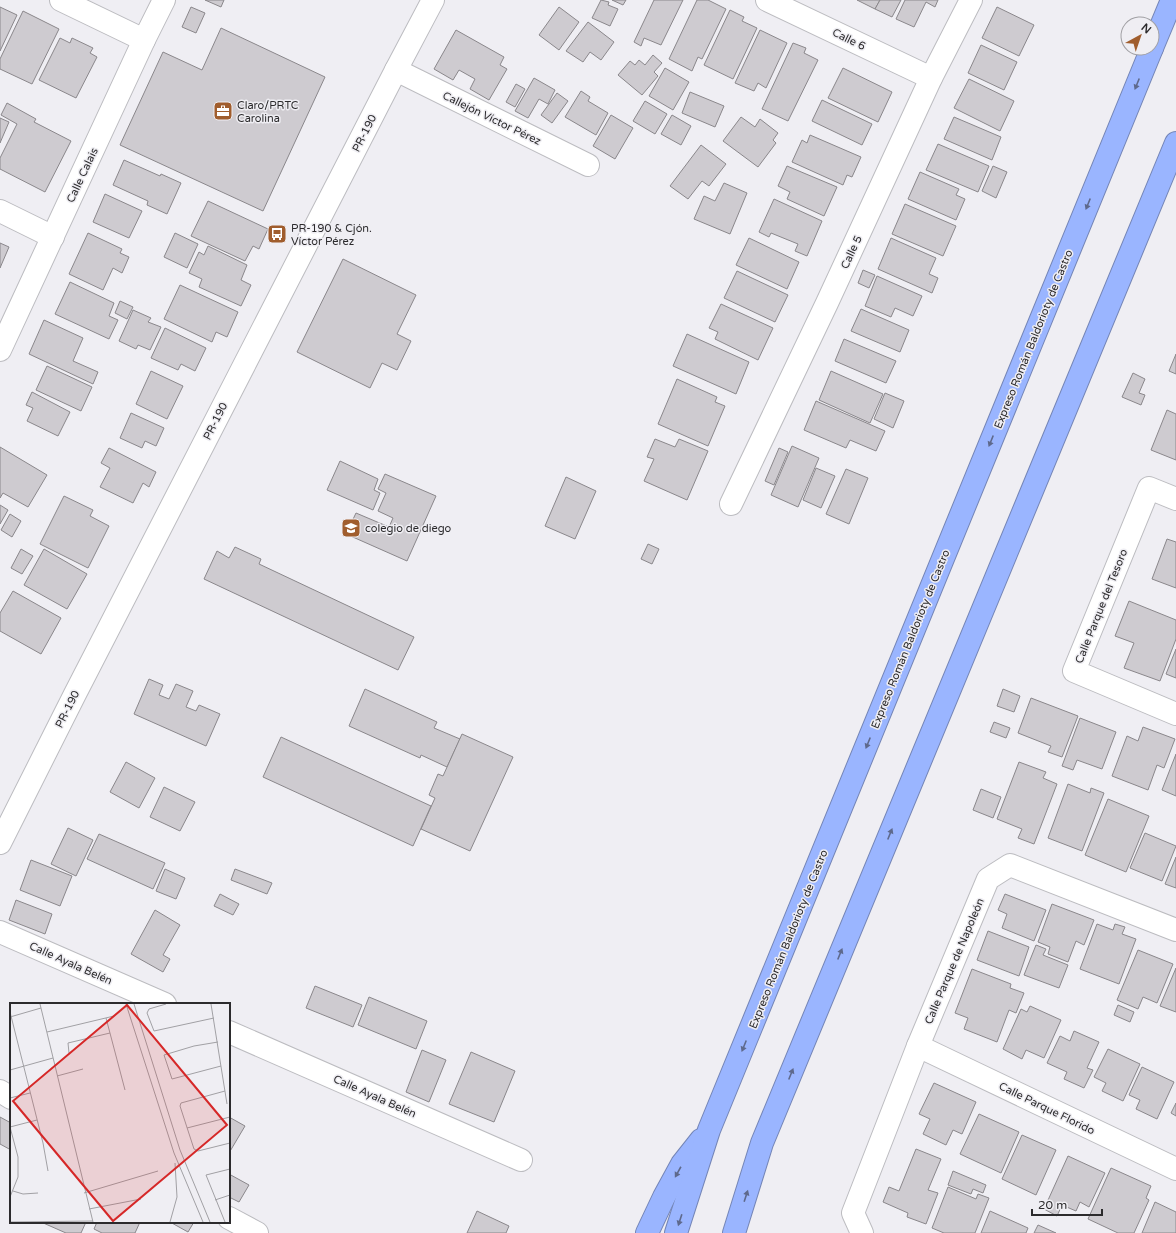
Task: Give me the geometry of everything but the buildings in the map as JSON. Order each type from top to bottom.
[{"type":"highway","name":"Expreso Román Baldorioty de Castro","points":[[1160,29],[1172,0]]},
{"type":"highway","name":"Expreso Román Baldorioty de Castro","points":[[676,1233],[710,1130],[1149,56]]},
{"type":"highway","points":[[734,1233],[765,1136],[1176,144]]},
{"type":"highway","points":[[647,1233],[682,1164],[710,1130]]},
{"type":"street","points":[[61,0],[144,40]]},
{"type":"street","name":"Calle Calais","points":[[0,350],[164,0]]},
{"type":"street","name":"PR-190","points":[[0,843],[78,687],[433,0]]},
{"type":"street","name":"Calle 6","points":[[767,0],[931,78]]},
{"type":"street","name":"Calle 5","points":[[731,504],[827,303],[931,78],[971,0]]},
{"type":"street","name":"Callejón Víctor Pérez","points":[[396,70],[588,165]]},
{"type":"street","points":[[0,211],[53,237]]},
{"type":"street","name":"Calle Parque del Tesoro","points":[[1176,499],[1149,488],[1074,671],[1176,714]]},
{"type":"street","name":"Calle Parque de Napoleón","points":[[862,1233],[853,1213],[918,1046],[988,879],[1010,865],[1176,930]]},
{"type":"street","name":"Calle Ayala Belén","points":[[0,932],[163,1003]]},
{"type":"street","name":"Calle Ayala Belén","points":[[230,1032],[521,1160]]},
{"type":"street","name":"Calle Parque Florido","points":[[918,1046],[1176,1169]]},
{"type":"street","points":[[0,1092],[10,1097]]},
{"type":"street","points":[[230,1219],[257,1233]]},
{"type":"place","name":"Claro/PRTC Carolina","points":[[223,111]]},
{"type":"place","name":"PR-190 & Cjón. Víctor Pérez","points":[[277,234]]},
{"type":"place","name":"colegio de diego","points":[[351,528]]}]
